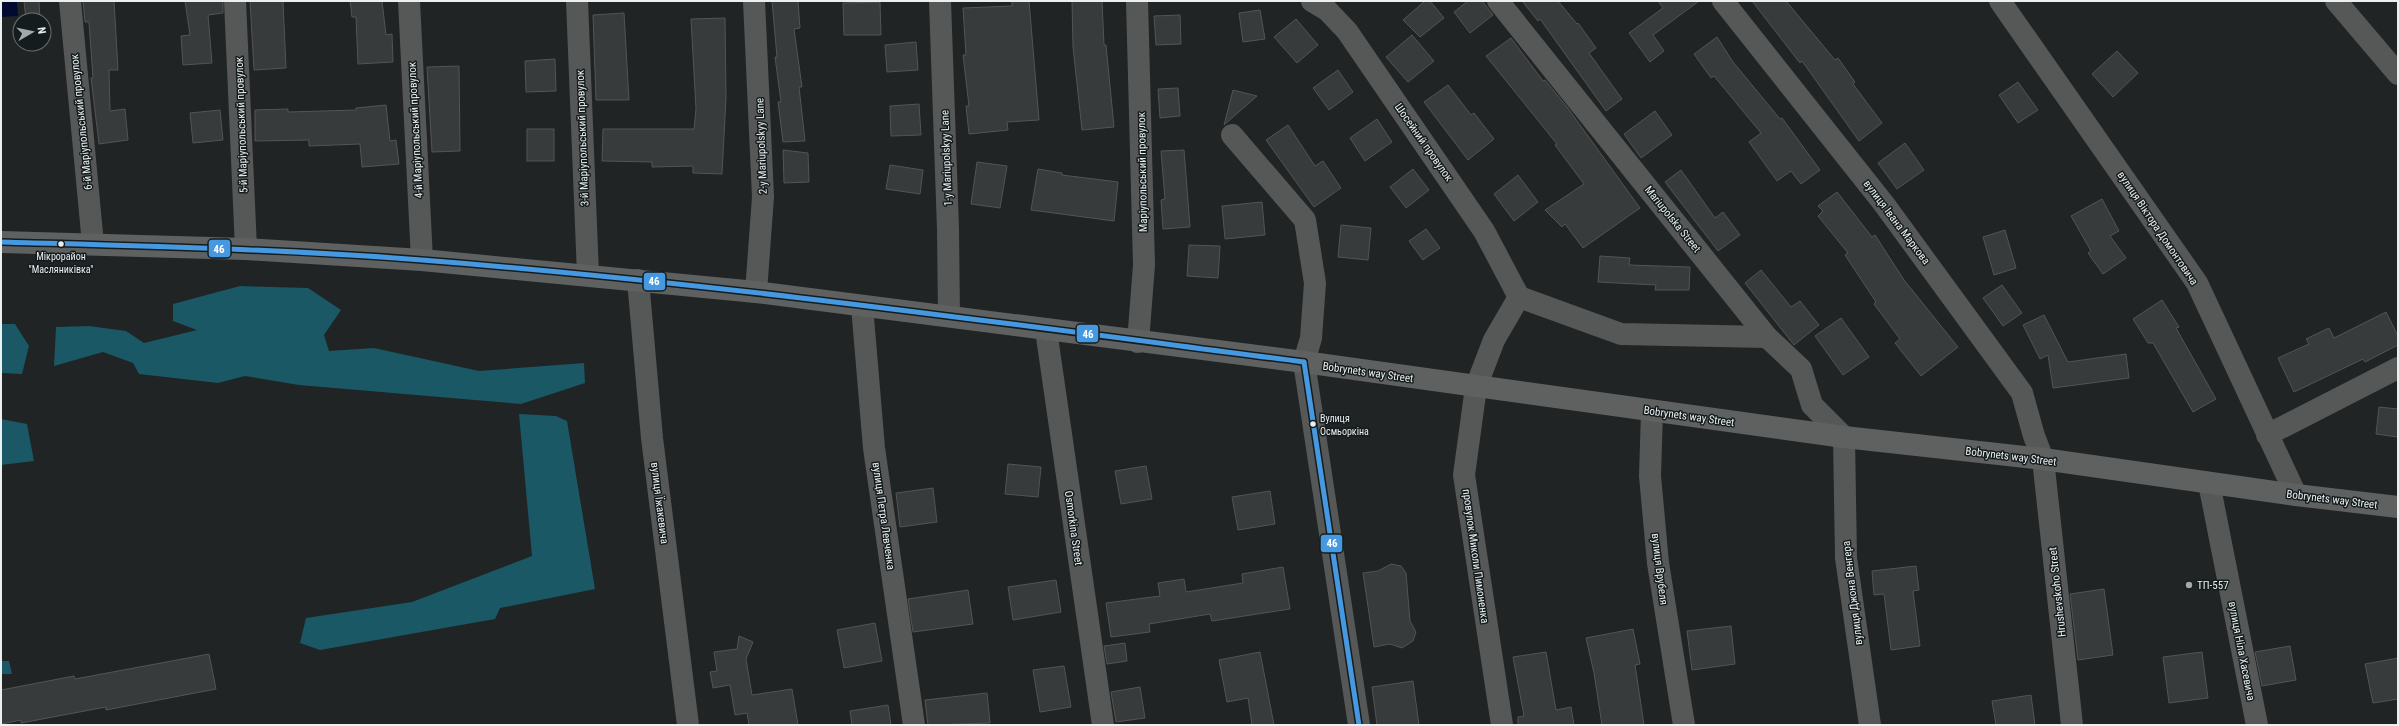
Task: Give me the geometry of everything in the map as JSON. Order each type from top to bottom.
[{"type":"main road","name":"Bobrynets way Street","points":[[1,242],[246,248],[422,260],[756,292],[1304,362],[1844,437],[2043,460],[2296,495],[2398,507]]},
{"type":"street","name":"6-й Маріупольський провулок","points":[[70,1],[93,244]]},
{"type":"street","name":"5-й Маріупольський провулок","points":[[235,1],[246,248]]},
{"type":"street","name":"4-й Маріупольський провулок","points":[[409,1],[422,260]]},
{"type":"street","name":"3-й Маріупольський провулок","points":[[577,1],[588,275]]},
{"type":"street","name":"2-y Mariupolskyy Lane","points":[[754,1],[763,197],[756,292]]},
{"type":"street","name":"1-y Mariupolskyy Lane","points":[[940,1],[948,229],[949,316]]},
{"type":"street","name":"Маріупольський провулок","points":[[1137,1],[1144,265],[1138,342]]},
{"type":"street","name":"Шосейний провулок","points":[[1312,1],[1327,10],[1352,38],[1484,231],[1519,297]]},
{"type":"street","name":"Mariupolska Street","points":[[1498,1],[1767,337],[1801,369],[1812,405],[1844,437]]},
{"type":"street","name":"вулиця Івана Маркова","points":[[1722,1],[1884,204],[2022,393],[2034,436],[2043,460]]},
{"type":"street","name":"вулиця Віктора Домонтовича","points":[[2000,1],[2197,283],[2266,435],[2296,495]]},
{"type":"street","points":[[2336,1],[2398,74]]},
{"type":"street","points":[[1232,135],[1305,220],[1315,283],[1311,338],[1304,362],[1359,725]]},
{"type":"street","name":"вулиця Їжакевича","points":[[638,280],[652,438],[688,725]]},
{"type":"street","points":[[1519,297],[1621,334],[1767,337]]},
{"type":"street","name":"провулок Миколи Пимоненка","points":[[1502,725],[1464,476],[1476,387],[1494,340],[1519,297]]},
{"type":"street","name":"вулиця Петра Левченка","points":[[862,306],[874,448],[914,725]]},
{"type":"street","name":"Osmorkina Street","points":[[1046,330],[1103,725]]},
{"type":"street","points":[[2266,435],[2398,368]]},
{"type":"street","name":"вулиця Врубеля","points":[[1652,411],[1650,476],[1657,555],[1684,725]]},
{"type":"street","name":"вулиця Джона Венгера","points":[[1844,437],[1846,558],[1870,725]]},
{"type":"street","name":"Hrushevskoho Street","points":[[2043,460],[2072,725]]},
{"type":"street","name":"вулиця Ніла Хасевича","points":[[2209,483],[2257,725]]},
{"type":"shaded area","points":[[1,1],[17,1],[18,12],[12,12],[12,16],[1,17]]},
{"type":"shaded area","points":[[240,286],[308,288],[341,310],[324,335],[329,351],[374,348],[479,371],[584,363],[585,383],[521,404],[299,385],[245,376],[218,383],[139,374],[133,363],[103,352],[54,366],[56,327],[89,326],[126,331],[144,343],[197,330],[173,321],[173,304]]},
{"type":"shaded area","points":[[1,324],[15,324],[29,346],[22,374],[1,373]]},
{"type":"shaded area","points":[[519,414],[556,416],[567,421],[595,589],[500,608],[495,619],[320,650],[300,643],[306,618],[412,602],[532,556]]},
{"type":"shaded area","points":[[1,419],[27,424],[34,461],[1,465]]},
{"type":"shaded area","points":[[1,661],[9,661],[12,674],[1,674]]},
{"type":"building","points":[[24,1],[39,1],[40,12],[25,12]]},
{"type":"building","points":[[83,1],[114,1],[118,70],[109,70],[110,111],[125,109],[128,140],[99,144],[91,78],[93,78],[89,22],[85,22]]},
{"type":"building","points":[[185,1],[223,1],[223,13],[208,15],[212,63],[183,65],[181,36],[190,35]]},
{"type":"building","points":[[250,1],[283,1],[286,68],[254,70]]},
{"type":"building","points":[[350,1],[382,1],[386,35],[392,34],[393,62],[358,64],[356,17],[352,17]]},
{"type":"building","points":[[772,1],[798,1],[800,28],[794,29],[802,87],[799,87],[805,141],[783,142],[778,102],[781,102],[775,57],[777,57]]},
{"type":"building","points":[[1012,1],[1029,1],[1039,120],[1007,122],[1008,130],[969,134],[966,106],[969,106],[963,55],[966,55],[963,8],[1012,6]]},
{"type":"building","points":[[1072,1],[1102,1],[1104,45],[1106,45],[1114,127],[1082,130],[1073,47]]},
{"type":"building","points":[[1425,1],[1430,1],[1444,18],[1420,37],[1403,20]]},
{"type":"building","points":[[1468,1],[1482,1],[1493,15],[1470,33],[1454,12]]},
{"type":"building","points":[[1522,1],[1558,1],[1577,24],[1578,23],[1596,48],[1589,53],[1622,99],[1606,111],[1540,19],[1538,21]]},
{"type":"building","points":[[1658,1],[1699,1],[1653,35],[1664,51],[1650,62],[1629,33],[1663,8]]},
{"type":"building","points":[[1752,1],[1786,1],[1835,60],[1838,58],[1855,82],[1853,84],[1882,123],[1859,141],[1802,61],[1800,63]]},
{"type":"building","points":[[880,2],[881,35],[844,35],[843,3]]},
{"type":"building","points":[[1260,10],[1265,39],[1243,42],[1239,13]]},
{"type":"building","points":[[624,13],[629,100],[596,100],[593,15]]},
{"type":"building","points":[[1180,15],[1181,44],[1156,45],[1154,16]]},
{"type":"building","points":[[725,18],[726,98],[722,174],[693,173],[693,166],[652,167],[652,162],[602,161],[603,129],[694,129],[696,109],[691,19]]},
{"type":"building","points":[[1296,19],[1318,45],[1297,63],[1274,37]]},
{"type":"building","points":[[1412,35],[1434,61],[1408,82],[1386,57]]},
{"type":"building","points":[[1717,37],[1733,62],[1780,119],[1782,118],[1820,170],[1801,184],[1791,171],[1777,181],[1749,142],[1761,133],[1714,76],[1711,78],[1694,54]]},
{"type":"building","points":[[1511,38],[1543,81],[1545,80],[1567,107],[1640,208],[1583,248],[1565,224],[1562,227],[1545,210],[1584,184],[1555,145],[1557,144],[1486,56]]},
{"type":"building","points":[[916,42],[918,70],[887,72],[885,45]]},
{"type":"building","points":[[2117,51],[2138,73],[2113,97],[2092,74]]},
{"type":"building","points":[[555,59],[556,91],[526,92],[525,61]]},
{"type":"building","points":[[459,66],[460,151],[432,152],[427,67]]},
{"type":"building","points":[[1338,70],[1353,92],[1329,110],[1313,88]]},
{"type":"building","points":[[2018,82],[2038,110],[2018,123],[1999,95]]},
{"type":"building","points":[[1448,85],[1471,115],[1474,113],[1494,139],[1468,160],[1424,102]]},
{"type":"building","points":[[1178,88],[1180,116],[1160,118],[1158,89]]},
{"type":"building","points":[[1233,90],[1257,96],[1224,125]]},
{"type":"building","points":[[919,104],[921,135],[891,136],[890,106]]},
{"type":"building","points":[[386,105],[390,141],[396,140],[399,164],[362,167],[360,144],[309,146],[309,140],[255,141],[255,110],[288,109],[288,112],[356,110],[356,108]]},
{"type":"building","points":[[220,110],[223,140],[193,143],[190,113]]},
{"type":"building","points":[[1655,111],[1672,135],[1641,158],[1624,134]]},
{"type":"building","points":[[1377,119],[1392,142],[1365,161],[1350,138]]},
{"type":"building","points":[[1288,125],[1315,166],[1323,161],[1341,188],[1314,207],[1266,140]]},
{"type":"building","points":[[527,129],[554,129],[554,161],[527,161]]},
{"type":"building","points":[[1905,143],[1924,170],[1897,189],[1878,163]]},
{"type":"building","points":[[783,150],[808,153],[809,182],[784,183]]},
{"type":"building","points":[[1184,150],[1190,227],[1163,229],[1161,200],[1165,199],[1161,151]]},
{"type":"building","points":[[977,162],[1007,166],[1000,208],[971,204]]},
{"type":"building","points":[[890,165],[923,170],[920,194],[886,189]]},
{"type":"building","points":[[1038,169],[1062,173],[1062,175],[1118,182],[1114,221],[1031,210]]},
{"type":"building","points":[[1413,169],[1429,190],[1406,208],[1390,187]]},
{"type":"building","points":[[1681,170],[1715,218],[1723,212],[1740,235],[1718,251],[1665,182]]},
{"type":"building","points":[[1518,175],[1538,202],[1514,221],[1494,194]]},
{"type":"building","points":[[1837,192],[1872,237],[1875,235],[1904,280],[1958,347],[1921,376],[1895,343],[1900,339],[1874,304],[1876,302],[1845,255],[1848,253],[1818,216],[1823,211],[1818,206]]},
{"type":"building","points":[[2102,199],[2119,231],[2110,236],[2126,258],[2103,274],[2088,253],[2091,251],[2071,216]]},
{"type":"building","points":[[1262,202],[1265,235],[1225,239],[1222,206]]},
{"type":"building","points":[[1341,225],[1371,228],[1368,260],[1338,257]]},
{"type":"building","points":[[1426,229],[1440,248],[1423,260],[1409,241]]},
{"type":"building","points":[[2005,230],[2016,268],[1994,275],[1983,237]]},
{"type":"building","points":[[1189,245],[1220,246],[1218,278],[1187,276]]},
{"type":"building","points":[[1600,256],[1630,258],[1629,265],[1690,267],[1689,290],[1655,290],[1656,285],[1598,282]]},
{"type":"building","points":[[1761,270],[1791,307],[1800,301],[1819,325],[1794,345],[1745,283]]},
{"type":"building","points":[[2002,285],[2022,313],[2003,326],[1983,298]]},
{"type":"building","points":[[2162,300],[2179,327],[2176,328],[2216,399],[2193,412],[2153,343],[2148,343],[2133,319]]},
{"type":"building","points":[[2386,312],[2398,336],[2398,345],[2365,362],[2363,359],[2294,392],[2278,358],[2309,344],[2306,339],[2329,328],[2334,338]]},
{"type":"building","points":[[2044,315],[2068,362],[2126,354],[2129,378],[2053,388],[2048,355],[2040,359],[2023,325]]},
{"type":"building","points":[[1841,318],[1869,357],[1843,375],[1815,336]]},
{"type":"building","points":[[2379,407],[2398,409],[2398,437],[2376,434]]},
{"type":"building","points":[[1008,464],[1041,467],[1038,497],[1005,494]]},
{"type":"building","points":[[1146,466],[1152,499],[1121,504],[1115,471]]},
{"type":"building","points":[[933,488],[937,522],[900,527],[896,493]]},
{"type":"building","points":[[1270,491],[1275,524],[1238,530],[1232,497]]},
{"type":"building","points":[[1391,564],[1401,566],[1406,573],[1410,621],[1416,632],[1413,641],[1402,648],[1390,644],[1374,647],[1363,573],[1378,571]]},
{"type":"building","points":[[1916,566],[1919,590],[1913,591],[1920,646],[1891,650],[1884,594],[1874,595],[1872,571]]},
{"type":"building","points":[[1283,567],[1290,609],[1212,621],[1210,614],[1149,624],[1150,632],[1111,637],[1106,603],[1160,596],[1158,583],[1184,579],[1186,592],[1243,583],[1242,574]]},
{"type":"building","points":[[1056,580],[1061,612],[1013,620],[1008,587]]},
{"type":"building","points":[[2104,589],[2113,655],[2078,660],[2070,594]]},
{"type":"building","points":[[968,590],[973,624],[913,632],[908,599]]},
{"type":"building","points":[[875,623],[882,661],[844,668],[837,630]]},
{"type":"building","points":[[1731,626],[1735,664],[1692,670],[1687,631]]},
{"type":"building","points":[[1633,629],[1640,664],[1635,665],[1644,725],[1602,725],[1594,673],[1586,638]]},
{"type":"building","points":[[739,636],[753,642],[746,659],[752,695],[792,689],[798,725],[749,725],[747,713],[735,715],[730,685],[713,688],[710,672],[717,671],[714,652],[737,649]]},
{"type":"building","points":[[1125,643],[1127,661],[1107,664],[1104,646]]},
{"type":"building","points":[[2290,646],[2296,680],[2262,686],[2255,652]]},
{"type":"building","points":[[1260,652],[1274,725],[1252,725],[1248,698],[1227,702],[1219,660]]},
{"type":"building","points":[[1546,652],[1556,710],[1571,707],[1574,725],[1518,725],[1518,717],[1524,716],[1513,657]]},
{"type":"building","points":[[2202,652],[2208,698],[2169,703],[2163,657]]},
{"type":"building","points":[[209,654],[216,689],[106,710],[106,707],[21,723],[21,720],[1,724],[1,690],[74,676],[75,679]]},
{"type":"building","points":[[2398,658],[2398,699],[2373,703],[2365,664]]},
{"type":"building","points":[[1064,666],[1071,707],[1040,712],[1033,670]]},
{"type":"building","points":[[1413,681],[1419,725],[1377,725],[1372,687]]},
{"type":"building","points":[[1140,687],[1145,718],[1116,722],[1111,692]]},
{"type":"building","points":[[987,693],[990,723],[928,725],[925,700]]},
{"type":"building","points":[[2031,695],[2035,725],[1996,725],[1992,701]]},
{"type":"building","points":[[888,705],[891,725],[852,725],[850,711]]},
{"type":"transit line","name":"46","points":[[1,242],[212,248],[317,253],[533,269],[863,305],[1304,362]]},
{"type":"transit line","name":"46","points":[[1304,362],[1359,725]]},
{"type":"place","name":"Мікрорайон \"Масляниківка\"","points":[[61,244]]},
{"type":"place","name":"Вулиця Осмьоркіна","points":[[1313,424]]},
{"type":"place","name":"ТП-557","points":[[2189,585]]}]
